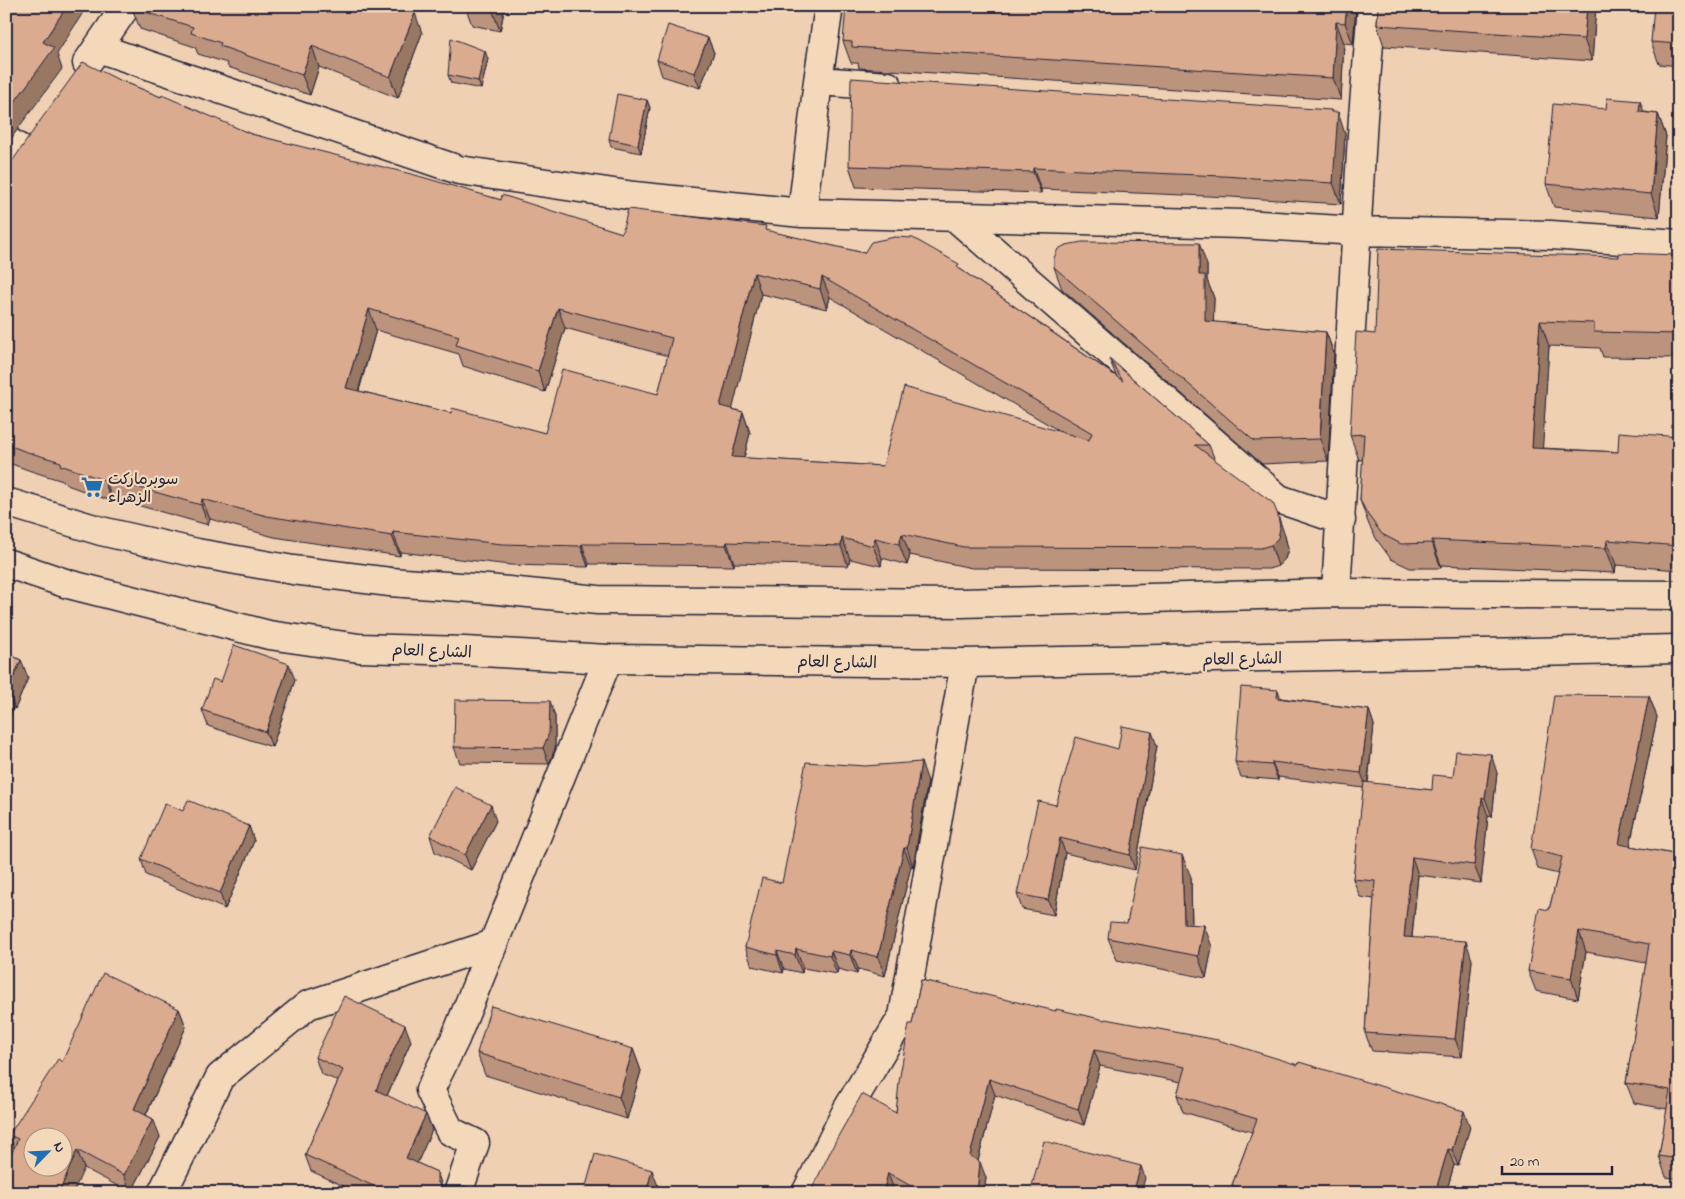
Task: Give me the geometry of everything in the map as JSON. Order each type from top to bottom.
[{"type":"street","points":[[74,80],[126,6]]},
{"type":"street","points":[[802,213],[829,6]]},
{"type":"street","points":[[1336,593],[1357,231],[1353,116],[1372,6]]},
{"type":"street","points":[[98,48],[459,170],[634,196],[802,213],[1243,224],[1357,231],[1551,235],[1679,244]]},
{"type":"street","points":[[818,81],[917,88]]},
{"type":"street","points":[[13,152],[39,126]]},
{"type":"street","points":[[955,217],[1279,498],[1341,520]]},
{"type":"street","points":[[6,502],[101,531],[197,553],[293,570],[390,582],[488,588],[598,600],[962,603],[1336,593],[1679,595]]},
{"type":"street","name":"الشارع العام","points":[[6,563],[68,584],[268,635],[359,648],[464,651],[608,659],[965,663],[1679,649]]},
{"type":"street","points":[[458,1193],[475,1143],[450,1131],[430,1090],[454,1039],[608,659]]},
{"type":"street","points":[[806,1193],[848,1110],[903,1016],[965,663]]},
{"type":"street","points":[[162,1193],[220,1077],[308,1005],[493,944]]},
{"type":"building","points":[[6,6],[67,6],[43,42],[54,48],[6,114]]},
{"type":"building","points":[[134,6],[399,6],[415,13],[390,77],[312,46],[302,75],[220,46],[221,43],[191,33],[193,27],[132,8]]},
{"type":"building","points":[[478,6],[493,6],[492,9]]},
{"type":"building","points":[[846,6],[1347,6],[1345,23],[1336,22],[1333,78],[852,47],[852,42],[843,41]]},
{"type":"building","points":[[1378,6],[1587,6],[1584,39],[1377,25]]},
{"type":"building","points":[[1654,6],[1679,6],[1679,44],[1651,42]]},
{"type":"building","points":[[668,25],[708,38],[694,73],[657,60]]},
{"type":"building","points":[[451,38],[485,51],[478,81],[448,75]]},
{"type":"building","points":[[83,62],[117,79],[161,97],[162,95],[251,134],[415,175],[501,200],[502,195],[622,233],[628,209],[766,226],[765,230],[864,253],[871,242],[895,237],[913,238],[959,264],[957,267],[1123,381],[1109,358],[1209,445],[1195,445],[1273,503],[1278,515],[1280,528],[1278,538],[1271,545],[1261,548],[964,547],[902,534],[899,544],[875,538],[873,546],[842,538],[841,546],[727,542],[726,545],[582,544],[581,546],[502,544],[393,532],[392,536],[267,516],[202,499],[201,505],[105,478],[104,480],[60,465],[61,462],[6,444],[6,167],[11,163]],"holes":[[[754,273],[820,289],[822,277],[1092,433],[1089,440],[904,387],[883,466],[732,457],[743,412],[720,406]],[[558,308],[672,338],[658,394],[562,369],[545,433],[452,408],[451,413],[346,388],[369,309],[459,336],[456,345],[538,371]]]},
{"type":"building","points":[[851,78],[1331,110],[1331,112],[1338,112],[1333,183],[1033,168],[1033,172],[849,166]]},
{"type":"building","points":[[617,94],[647,100],[638,145],[609,139]]},
{"type":"building","points":[[1607,98],[1640,101],[1639,112],[1658,114],[1651,194],[1546,184],[1553,104],[1606,109]]},
{"type":"building","points":[[1082,242],[1199,243],[1199,275],[1205,275],[1205,321],[1326,332],[1320,439],[1254,441],[1054,267],[1054,258],[1058,249],[1066,245]]},
{"type":"building","points":[[1378,249],[1619,257],[1619,253],[1679,255],[1679,334],[1594,332],[1594,323],[1540,321],[1532,448],[1618,452],[1619,432],[1679,437],[1679,546],[1607,540],[1606,548],[1432,540],[1432,543],[1401,544],[1382,534],[1360,500],[1364,434],[1350,435],[1356,332],[1375,334]]},
{"type":"building","points":[[234,645],[289,664],[266,732],[202,710],[213,679],[221,682]]},
{"type":"building","points":[[6,653],[21,660],[8,690],[6,690]]},
{"type":"building","points":[[1241,687],[1278,690],[1277,698],[1369,710],[1361,773],[1272,762],[1272,765],[1235,762]]},
{"type":"building","points":[[1554,695],[1649,696],[1619,844],[1679,855],[1679,1159],[1659,1156],[1670,1090],[1626,1083],[1649,944],[1579,931],[1571,978],[1528,971],[1539,908],[1549,910],[1562,857],[1531,849]]},
{"type":"building","points":[[455,700],[550,701],[549,733],[543,748],[454,747]]},
{"type":"building","points":[[1122,726],[1152,732],[1130,855],[1060,838],[1048,900],[1017,894],[1038,801],[1056,805],[1076,737],[1118,749]]},
{"type":"building","points":[[1456,751],[1491,754],[1485,798],[1482,798],[1474,865],[1412,857],[1404,937],[1466,941],[1455,1039],[1365,1033],[1375,881],[1353,879],[1364,782],[1432,790],[1433,775],[1453,777]]},
{"type":"building","points":[[806,762],[865,766],[921,762],[907,848],[904,848],[878,957],[851,950],[850,955],[831,951],[830,956],[796,949],[795,955],[777,951],[777,955],[745,947],[762,878],[782,883]]},
{"type":"building","points":[[455,787],[491,805],[465,855],[430,836]]},
{"type":"building","points":[[188,800],[249,826],[220,893],[141,859],[165,803],[183,811]]},
{"type":"building","points":[[1142,847],[1182,855],[1184,924],[1204,925],[1198,956],[1108,938],[1110,922],[1127,923]]},
{"type":"building","points":[[103,973],[179,1009],[134,1109],[153,1119],[124,1175],[77,1150],[72,1162],[72,1126],[22,1126],[22,1176],[66,1176],[59,1193],[6,1193],[6,1166],[18,1139],[9,1135],[58,1059],[62,1062]]},
{"type":"building","points":[[921,980],[1056,1011],[1056,1009],[1105,1020],[1218,1040],[1298,1065],[1299,1062],[1464,1111],[1452,1150],[1448,1149],[1435,1193],[1250,1193],[1232,1185],[1257,1119],[1177,1095],[1185,1067],[1094,1050],[1078,1109],[989,1079],[970,1156],[980,1162],[977,1193],[923,1193],[888,1173],[883,1193],[810,1193],[836,1140],[862,1094],[896,1113],[899,1082],[909,1024],[912,1024]]},
{"type":"building","points":[[344,996],[405,1025],[376,1090],[426,1114],[406,1158],[437,1172],[437,1180],[440,1186],[447,1191],[455,1192],[464,1186],[485,1193],[389,1193],[305,1155],[343,1070],[315,1057]]},
{"type":"building","points":[[491,1006],[633,1049],[619,1097],[477,1053]]},
{"type":"building","points":[[1044,1141],[1141,1166],[1133,1193],[1030,1193]]},
{"type":"building","points":[[595,1154],[652,1170],[646,1193],[584,1193]]},
{"type":"place","name":"سوبرماركت الزهراء","points":[[92,487]]}]
